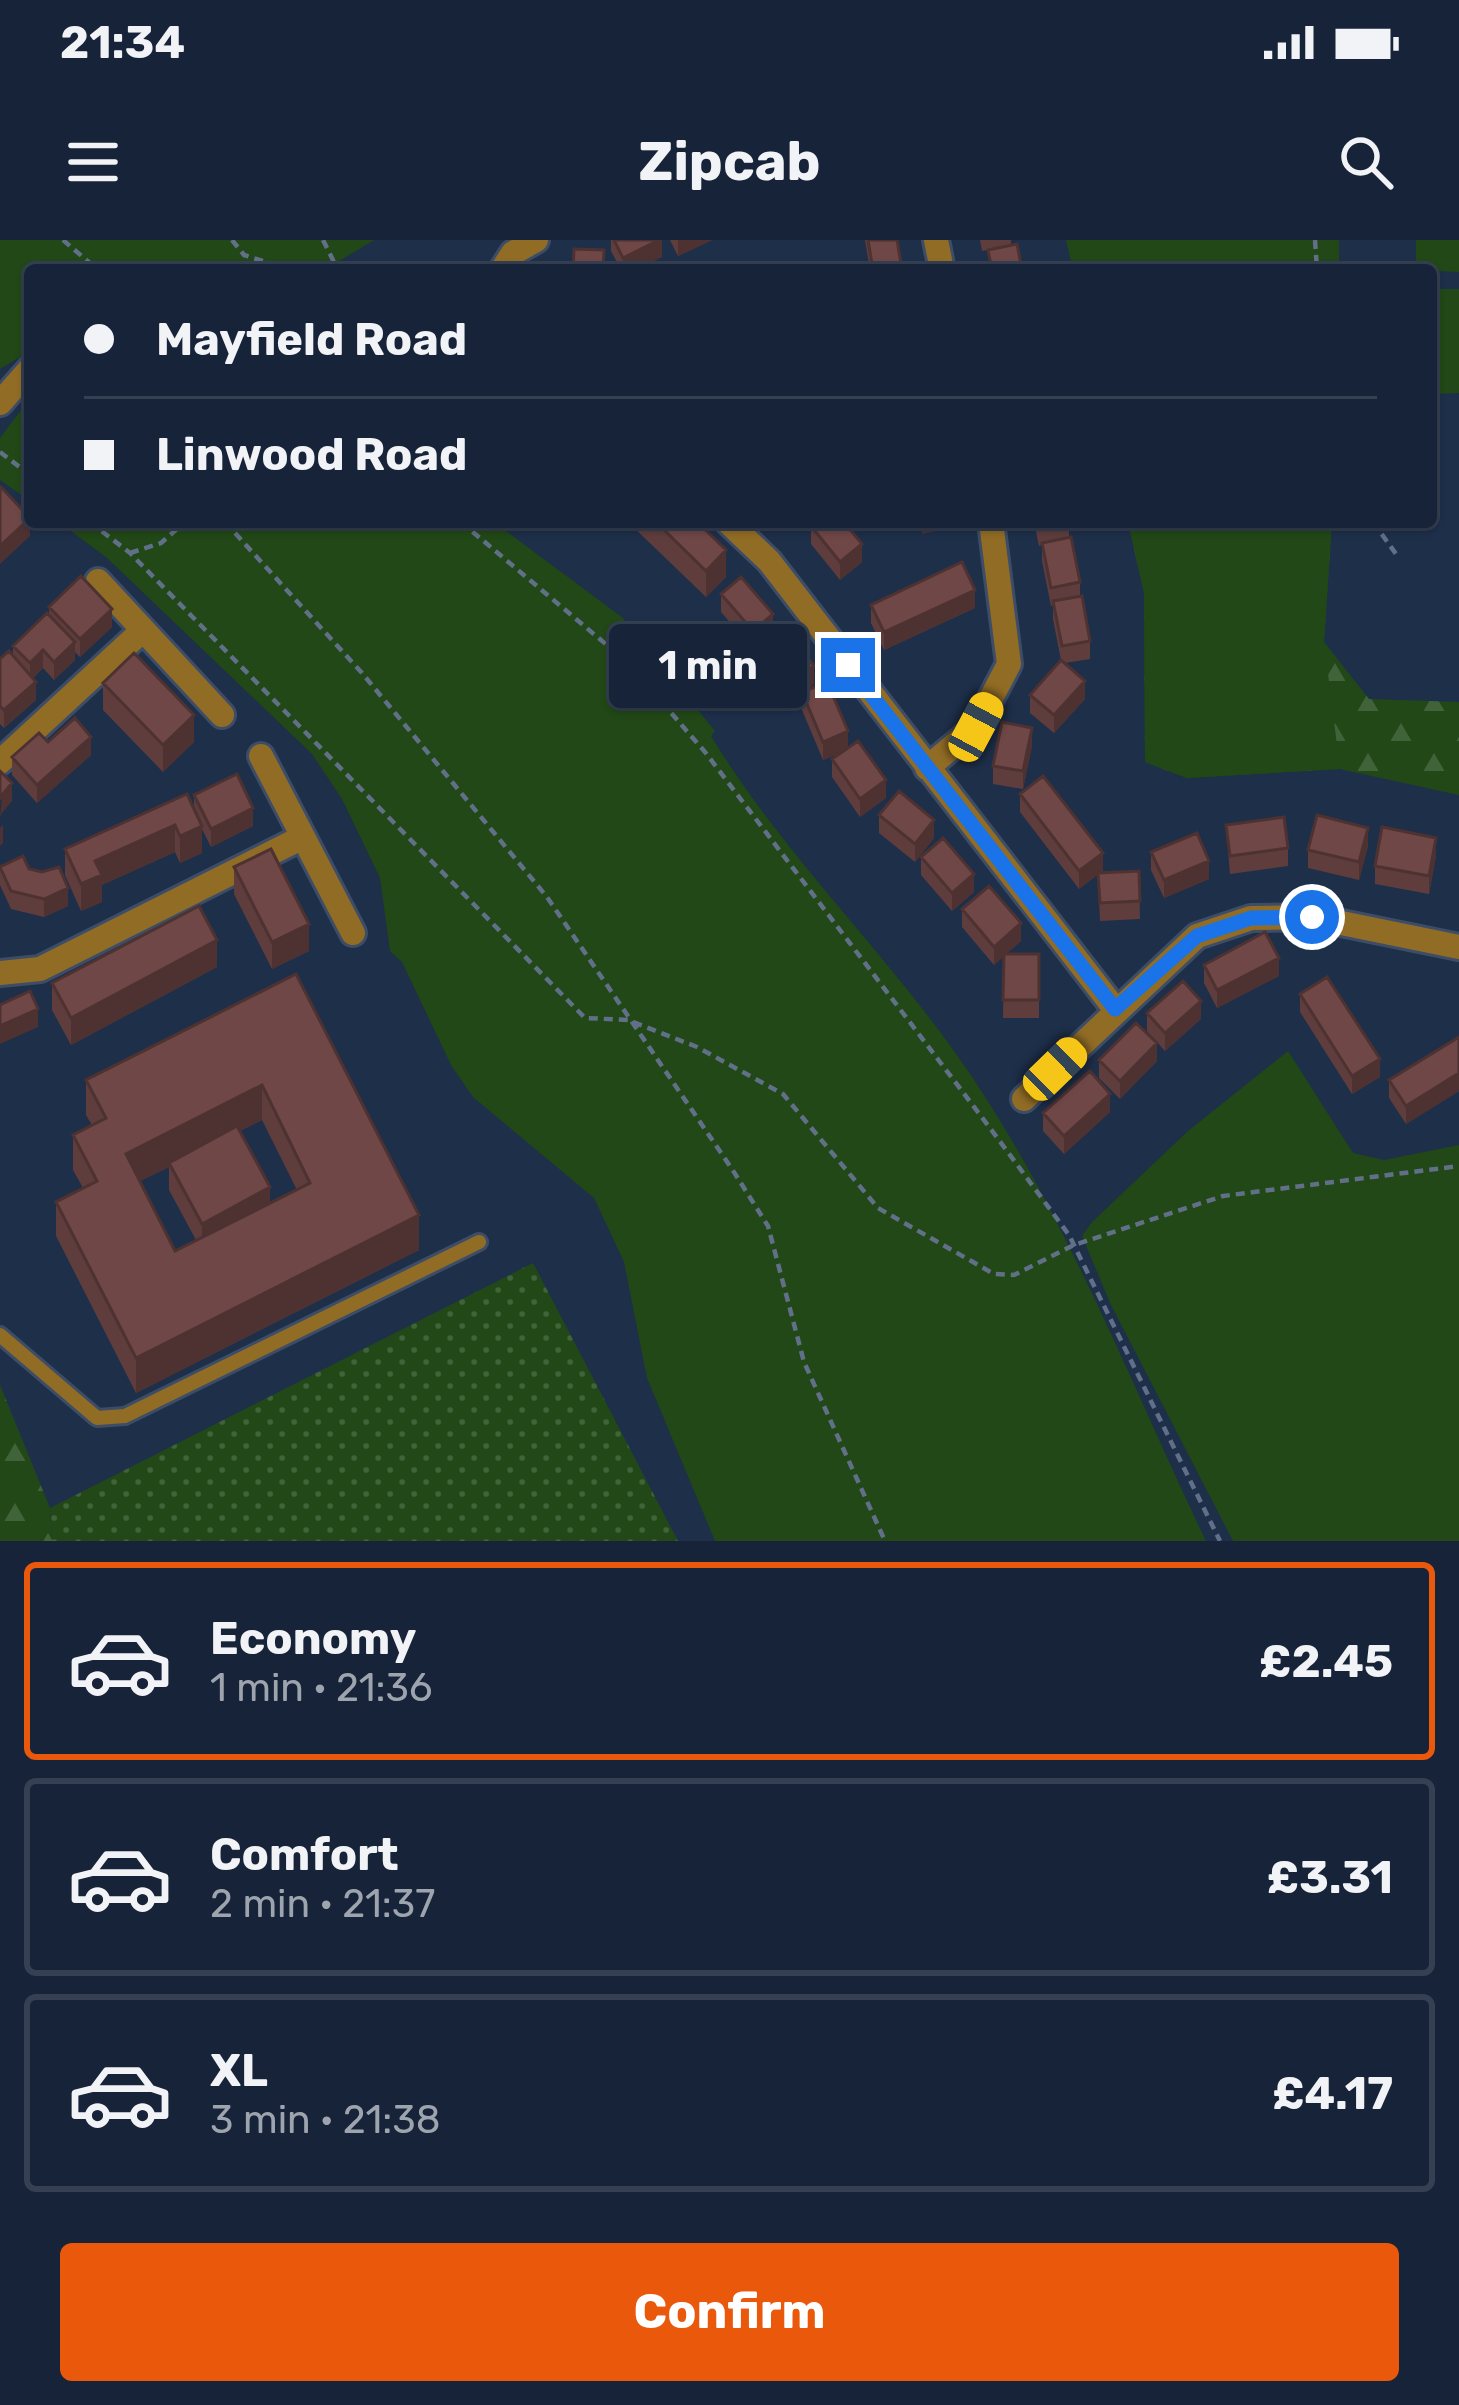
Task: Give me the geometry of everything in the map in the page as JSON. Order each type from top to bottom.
[{"type":"street","points":[[506,264],[536,240]]},
{"type":"street","points":[[0,403],[24,376]]},
{"type":"street","points":[[734,528],[769,561],[1115,1009]]},
{"type":"street","points":[[927,768],[976,727],[1009,664],[993,528]]},
{"type":"street","points":[[98,581],[222,715]]},
{"type":"street","points":[[0,762],[143,630]]},
{"type":"street","points":[[261,756],[353,933]]},
{"type":"street","points":[[0,973],[40,969],[303,837]]},
{"type":"street","points":[[1024,1099],[1197,936],[1251,918],[1312,917],[1459,947]]},
{"type":"lane","points":[[0,1335],[98,1418],[125,1416],[478,1242]]},
{"type":"path","points":[[63,240],[91,264]]},
{"type":"path","points":[[232,240],[244,255],[272,264]]},
{"type":"path","points":[[0,452],[24,470]]},
{"type":"path","points":[[98,528],[130,553],[585,1018],[628,1020],[697,1047],[783,1094],[878,1208],[994,1274],[1014,1275],[1074,1245],[1223,1196],[1459,1166]]},
{"type":"path","points":[[130,553],[161,543],[178,528]]},
{"type":"path","points":[[230,528],[362,673],[547,897],[768,1226],[804,1362],[885,1541]]},
{"type":"path","points":[[468,528],[627,662],[705,752],[1074,1245],[1220,1541]]},
{"type":"path","points":[[1377,528],[1396,554]]},
{"type":"green space","points":[[0,240],[374,240],[334,264],[24,264],[24,355],[0,369]]},
{"type":"green space","points":[[1066,240],[1339,240],[1339,264],[1072,264]]},
{"type":"green space","points":[[1416,240],[1459,240],[1459,272],[1437,271],[1437,264],[1416,264]]},
{"type":"green space","points":[[1437,289],[1459,289],[1459,393],[1437,394]]},
{"type":"green space","points":[[24,406],[24,497],[0,480],[0,438]]},
{"type":"green space","points":[[67,528],[502,528],[623,618],[715,731],[711,736],[775,828],[916,1001],[982,1092],[1074,1256],[1206,1541],[715,1541],[647,1378],[624,1262],[594,1198],[473,1097],[451,1065],[402,962],[390,951],[380,878],[342,799],[312,754],[107,558]]},
{"type":"green space","points":[[1129,528],[1332,528],[1324,642],[1369,699],[1459,702],[1459,795],[1340,769],[1187,778],[1145,762],[1144,593]]},
{"type":"green space","points":[[1129,528],[1332,528],[1324,642],[1340,769],[1187,778],[1145,762],[1144,593]]},
{"type":"green space","points":[[1288,1051],[1353,1153],[1384,1160],[1459,1145],[1459,1541],[1233,1541],[1110,1303],[1082,1236],[1188,1131]]},
{"type":"green space","points":[[533,1263],[678,1541],[52,1541],[50,1508]]},
{"type":"green space","points":[[0,1385],[50,1508],[52,1541],[0,1541]]},
{"type":"building","points":[[614,240],[659,240],[623,258]]},
{"type":"building","points":[[868,240],[897,240],[901,264],[872,264]]},
{"type":"building","points":[[1017,244],[1021,264],[991,264],[988,250]]},
{"type":"building","points":[[574,249],[604,250],[603,264],[573,264]]},
{"type":"building","points":[[0,488],[24,512],[24,524],[0,546]]},
{"type":"building","points":[[662,528],[703,528],[726,550],[706,571]]},
{"type":"building","points":[[813,528],[849,528],[862,544],[840,562]]},
{"type":"building","points":[[1071,537],[1080,582],[1051,588],[1042,543]]},
{"type":"building","points":[[962,562],[975,590],[884,632],[871,605]]},
{"type":"building","points":[[81,576],[112,609],[80,639],[49,607]]},
{"type":"building","points":[[741,577],[773,614],[753,631],[721,594]]},
{"type":"building","points":[[1082,596],[1090,641],[1062,646],[1053,601]]},
{"type":"building","points":[[47,613],[75,642],[54,662],[43,650],[30,663],[13,646]]},
{"type":"building","points":[[784,628],[814,666],[792,683],[763,644]]},
{"type":"building","points":[[9,651],[36,682],[4,710],[0,706],[0,659]]},
{"type":"building","points":[[134,653],[194,715],[163,745],[103,683]]},
{"type":"building","points":[[1061,660],[1085,681],[1054,715],[1030,695]]},
{"type":"building","points":[[827,682],[848,731],[823,742],[802,692]]},
{"type":"building","points":[[75,718],[91,737],[37,785],[12,757],[39,733],[48,742]]},
{"type":"building","points":[[1002,722],[1032,728],[1023,771],[993,766]]},
{"type":"building","points":[[858,741],[886,780],[860,799],[832,759]]},
{"type":"building","points":[[0,771],[12,783],[0,800]]},
{"type":"building","points":[[237,774],[253,808],[211,829],[194,795]]},
{"type":"building","points":[[1043,776],[1103,853],[1079,871],[1020,794]]},
{"type":"building","points":[[899,791],[934,820],[915,844],[879,815]]},
{"type":"building","points":[[187,794],[202,826],[180,836],[175,825],[95,861],[102,875],[81,884],[65,849]]},
{"type":"building","points":[[1317,815],[1368,828],[1359,862],[1308,850]]},
{"type":"building","points":[[1284,817],[1288,848],[1230,856],[1226,825]]},
{"type":"building","points":[[1382,827],[1436,838],[1429,876],[1375,866]]},
{"type":"building","points":[[1197,833],[1209,861],[1164,880],[1151,852]]},
{"type":"building","points":[[943,838],[974,874],[952,893],[921,857]]},
{"type":"building","points":[[271,849],[309,924],[272,942],[234,867]]},
{"type":"building","points":[[23,856],[29,869],[42,872],[59,867],[68,888],[44,899],[11,891],[0,867]]},
{"type":"building","points":[[1139,871],[1140,901],[1100,903],[1098,873]]},
{"type":"building","points":[[989,886],[1021,923],[994,947],[962,909]]},
{"type":"building","points":[[199,906],[217,940],[71,1018],[52,983]]},
{"type":"building","points":[[1265,932],[1279,958],[1217,990],[1204,965]]},
{"type":"building","points":[[1004,954],[1039,954],[1039,1000],[1003,1000]]},
{"type":"building","points":[[296,974],[419,1215],[136,1358],[56,1202],[97,1181],[73,1135],[106,1118],[86,1080]],"holes":[[[262,1085],[310,1183],[175,1251],[126,1154]]]},
{"type":"building","points":[[1327,977],[1380,1059],[1352,1076],[1300,994]]},
{"type":"building","points":[[1183,981],[1201,1001],[1165,1033],[1147,1013]]},
{"type":"building","points":[[30,991],[38,1009],[0,1026],[0,1005]]},
{"type":"building","points":[[1136,1023],[1157,1043],[1120,1081],[1099,1060]]},
{"type":"building","points":[[1459,1037],[1459,1073],[1406,1106],[1389,1080]]},
{"type":"building","points":[[1090,1071],[1110,1094],[1064,1136],[1043,1113]]},
{"type":"building","points":[[237,1126],[270,1187],[202,1224],[169,1163]]},
{"type":"route","points":[[848,665],[1115,1009],[1197,936],[1251,918],[1312,917]]}]
